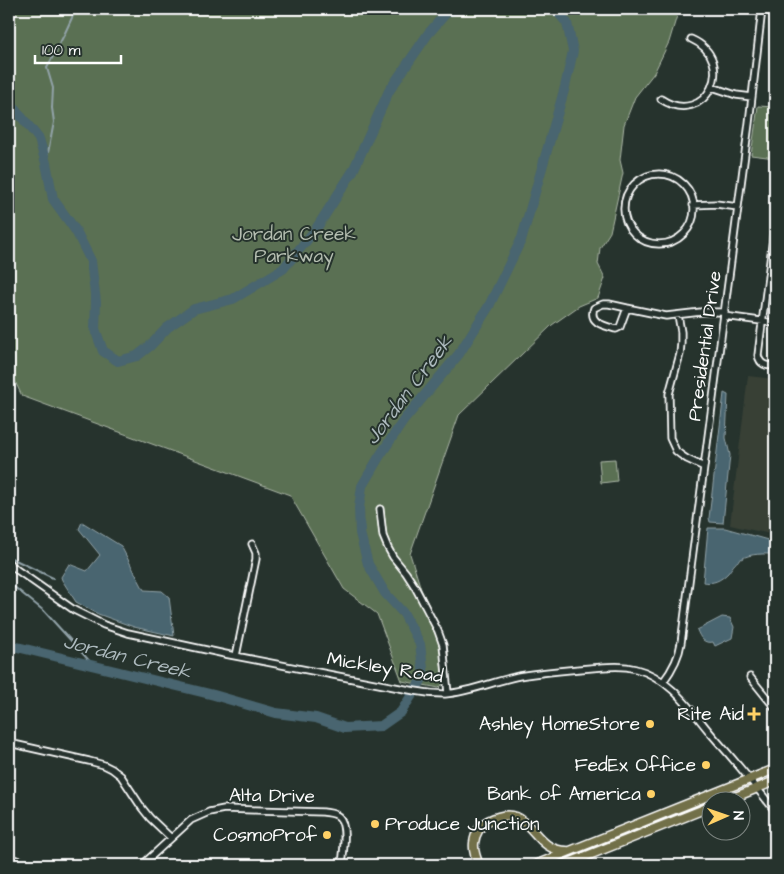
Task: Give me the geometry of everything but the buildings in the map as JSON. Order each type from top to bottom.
[{"type":"highway","points":[[534,865],[775,768]]},
{"type":"highway","points":[[748,792],[775,780]]},
{"type":"highway","points":[[564,865],[702,810]]},
{"type":"highway","points":[[479,865],[473,848],[478,830],[485,822],[505,815],[522,819],[550,848],[569,851]]},
{"type":"street","points":[[762,10],[775,12]]},
{"type":"street","name":"Presidential Drive","points":[[663,682],[674,666],[680,648],[762,10]]},
{"type":"street","points":[[661,99],[675,106],[688,106],[701,101],[712,87],[715,74],[712,59],[705,49],[690,40]]},
{"type":"street","points":[[712,87],[752,97]]},
{"type":"street","points":[[654,174],[667,174],[680,180],[689,191],[693,205],[693,218],[688,230],[677,240],[664,245],[650,245],[638,239],[630,229],[625,217],[625,201],[630,188],[641,178],[654,174]]},
{"type":"street","points":[[693,205],[716,204],[738,207]]},
{"type":"street","points":[[775,222],[758,355],[765,365],[775,366]]},
{"type":"street","points":[[628,308],[620,327],[616,329],[600,324],[592,315],[594,308],[603,304],[609,304],[628,308],[658,315],[701,312],[775,323]]},
{"type":"street","points":[[678,315],[681,343],[680,354],[669,394],[670,438],[676,451],[681,456],[704,466]]},
{"type":"street","points":[[380,509],[383,536],[388,548],[415,587],[438,631],[443,645],[448,693]]},
{"type":"street","points":[[236,656],[256,559],[256,553],[252,544]]},
{"type":"street","name":"Mickley Road","points":[[9,563],[74,610],[104,625],[140,636],[392,687],[434,694],[448,693],[541,672],[619,667],[643,671],[663,682],[684,702],[750,778],[775,811]]},
{"type":"street","points":[[750,677],[775,708]]},
{"type":"street","points":[[9,743],[112,769],[121,776],[150,818],[171,838]]},
{"type":"street","name":"Alta Drive","points":[[142,865],[191,820],[209,812],[224,809],[334,814],[338,816],[344,826],[342,865]]},
{"type":"street","points":[[9,858],[37,865]]},
{"type":"shaded area","points":[[748,376],[775,379],[775,535],[730,525]]},
{"type":"green space","name":"Jordan Creek Parkway","points":[[9,9],[679,9],[669,42],[654,73],[635,97],[624,125],[620,160],[623,173],[610,232],[600,248],[598,264],[605,278],[598,298],[579,306],[552,325],[459,415],[410,554],[421,589],[444,637],[448,652],[449,679],[443,680],[439,688],[402,681],[377,614],[344,589],[290,495],[22,396],[9,369]]},
{"type":"green space","points":[[758,106],[775,107],[775,158],[751,155]]},
{"type":"green space","points":[[615,459],[617,481],[601,483],[599,460]]},
{"type":"water","points":[[724,393],[728,395],[726,438],[730,455],[723,523],[710,522],[709,518]]},
{"type":"water","points":[[82,522],[121,546],[144,590],[162,591],[169,597],[174,636],[134,627],[98,614],[76,602],[61,577],[69,564],[87,571],[100,555],[79,529]]},
{"type":"water","points":[[708,528],[725,528],[775,542],[775,554],[758,554],[745,557],[737,562],[719,580],[710,583],[703,582]]},
{"type":"water","points":[[722,617],[730,618],[734,627],[732,638],[715,646],[713,642],[703,640],[697,630]]},
{"type":"waterway","name":"Jordan Creek","points":[[46,163],[54,122],[52,108],[53,88],[47,68],[76,9]]},
{"type":"waterway","name":"Jordan Creek","points":[[9,101],[39,139],[53,199],[76,231],[91,261],[96,302],[95,329],[103,351],[118,361],[137,356],[150,346],[167,328],[194,309],[233,299],[283,269],[316,229],[353,171],[389,91],[428,34],[447,12],[456,9]]},
{"type":"waterway","name":"Jordan Creek","points":[[9,645],[214,695],[276,713],[316,718],[345,728],[381,726],[401,712],[424,676],[420,644],[404,614],[385,593],[368,564],[360,533],[359,508],[362,486],[404,420],[459,354],[489,306],[522,238],[565,87],[573,51],[567,23],[555,9]]},
{"type":"waterway","points":[[9,557],[53,578]]},
{"type":"waterway","points":[[9,585],[13,586],[44,611],[94,666]]},
{"type":"place","name":"Rite Aid","points":[[754,714]]},
{"type":"place","name":"Ashley HomeStore","points":[[650,724]]},
{"type":"place","name":"FedEx Office","points":[[706,765]]},
{"type":"place","name":"Bank of America","points":[[651,794]]},
{"type":"place","name":"Produce Junction","points":[[375,824]]},
{"type":"place","name":"CosmoProf","points":[[327,835]]}]
